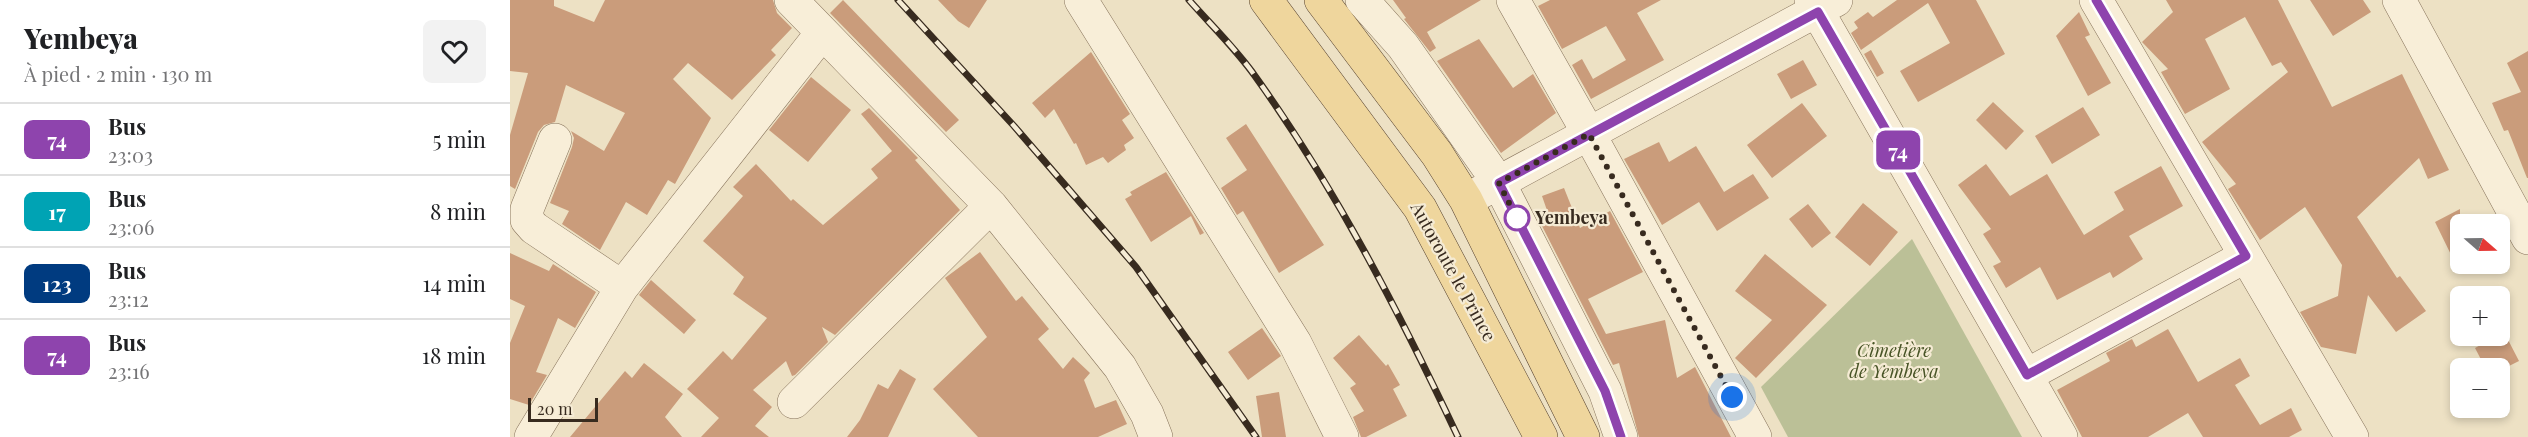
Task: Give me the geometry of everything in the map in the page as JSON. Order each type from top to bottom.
[{"type":"main road","name":"Autoroute le Prince","points":[[1266,0],[1420,208],[1540,437]]},
{"type":"main road","points":[[1321,0],[1437,154],[1466,200],[1584,437]]},
{"type":"street","points":[[791,0],[991,206],[1120,368],[1147,414],[1155,437]]},
{"type":"street","points":[[1081,0],[1296,344],[1342,437]]},
{"type":"street","points":[[1362,0],[1403,46],[1499,183],[1605,391],[1621,437]]},
{"type":"street","points":[[1513,0],[1755,437]]},
{"type":"street","points":[[2096,0],[2352,437]]},
{"type":"street","points":[[2399,0],[2528,238]]},
{"type":"street","points":[[1466,200],[1822,4],[2061,437]]},
{"type":"street","points":[[531,437],[622,287],[822,33]]},
{"type":"street","points":[[555,140],[527,209],[527,220],[534,228],[622,287]]},
{"type":"street","points":[[794,402],[991,206]]},
{"type":"street","points":[[2027,375],[2246,256]]},
{"type":"green space","name":"Cimetière de Yembeya","points":[[1912,239],[2022,437],[1788,437],[1761,387]]},
{"type":"building","points":[[510,0],[554,0],[554,6],[594,22],[605,0],[773,0],[777,13],[792,28],[771,50],[776,55],[732,100],[688,63],[673,79],[711,118],[675,184],[668,180],[647,215],[626,202],[600,250],[562,224],[569,211],[550,203],[572,147],[574,138],[571,131],[604,151],[625,113],[566,85],[555,122],[544,125],[538,132],[515,189],[510,186],[510,135],[528,73],[510,71]]},
{"type":"building","points":[[843,0],[959,120],[946,132],[830,13]]},
{"type":"building","points":[[938,0],[987,0],[969,28],[958,21]]},
{"type":"building","points":[[1393,0],[1481,0],[1427,32],[1436,48],[1430,52],[1404,19],[1406,18]]},
{"type":"building","points":[[1550,0],[1661,0],[1637,13],[1664,60],[1591,99],[1572,65],[1582,59],[1593,79],[1626,60],[1606,26],[1562,49],[1538,6]]},
{"type":"building","points":[[1897,0],[1976,0],[2005,54],[1918,102],[1900,71],[1950,43],[1928,3],[1861,50],[1851,33],[1858,28],[1854,22],[1868,12],[1873,17]]},
{"type":"building","points":[[2166,0],[2278,0],[2332,107],[2402,74],[2449,170],[2428,179],[2419,158],[2357,217],[2397,278],[2400,276],[2426,311],[2396,332],[2368,295],[2356,354],[2321,347],[2300,312],[2338,296],[2342,265],[2305,207],[2260,240],[2228,189],[2236,184],[2202,142],[2288,72],[2281,62],[2272,66],[2245,17],[2205,39],[2230,89],[2185,114],[2161,72],[2168,69],[2142,42],[2173,12]]},
{"type":"building","points":[[2310,0],[2363,0],[2371,12],[2333,36]]},
{"type":"building","points":[[2079,12],[2090,35],[2085,37],[2111,83],[2088,96],[2056,36]]},
{"type":"building","points":[[1479,39],[1513,88],[1533,74],[1556,113],[1501,153],[1437,61]]},
{"type":"building","points":[[1871,50],[1884,73],[1877,77],[1864,54]]},
{"type":"building","points":[[2528,51],[2527,178],[2508,130],[2504,131],[2492,103],[2521,92],[2507,63]]},
{"type":"building","points":[[1091,52],[1130,114],[1122,120],[1134,138],[1124,145],[1126,150],[1108,163],[1103,157],[1086,165],[1076,143],[1074,144],[1054,109],[1045,118],[1032,103]]},
{"type":"building","points":[[1803,60],[1817,85],[1791,99],[1777,74]]},
{"type":"building","points":[[811,77],[851,110],[808,162],[769,130]]},
{"type":"building","points":[[1993,102],[2024,131],[2006,150],[1976,120]]},
{"type":"building","points":[[1802,103],[1827,136],[1772,178],[1747,145]]},
{"type":"building","points":[[2083,107],[2100,135],[2052,164],[2035,136]]},
{"type":"building","points":[[869,108],[918,158],[915,160],[960,210],[835,335],[822,327],[828,342],[795,375],[792,376],[786,361],[753,390],[772,407],[755,426],[769,437],[701,437],[719,418],[687,389],[723,351],[732,360],[767,318],[733,294],[744,277],[703,241],[743,196],[733,187],[756,164],[791,201],[793,199],[823,225],[878,178],[871,169],[892,151],[861,114]]},
{"type":"building","points":[[1246,124],[1324,245],[1279,273],[1243,211],[1237,215],[1221,188],[1247,170],[1226,138]]},
{"type":"building","points":[[1659,142],[1669,162],[1696,146],[1724,192],[1753,174],[1769,198],[1717,231],[1699,202],[1662,225],[1624,159]]},
{"type":"building","points":[[1986,164],[2010,196],[2047,174],[2084,235],[2124,210],[2114,192],[2161,166],[2183,206],[2129,236],[2143,259],[2113,278],[2110,272],[2057,300],[2040,267],[2006,288],[1993,266],[2001,262],[1983,234],[1991,229],[1958,185]]},
{"type":"building","points":[[1166,172],[1204,233],[1200,235],[1191,216],[1151,242],[1125,199],[1132,195],[1130,192]]},
{"type":"building","points":[[1564,188],[1580,228],[1610,211],[1643,272],[1588,299],[1606,334],[1665,320],[1677,378],[1695,367],[1731,437],[1639,437],[1619,363],[1613,365],[1541,224],[1550,219],[1542,196]]},
{"type":"building","points":[[1863,203],[1898,232],[1870,266],[1835,237]]},
{"type":"building","points":[[1808,204],[1831,233],[1812,248],[1789,219]]},
{"type":"building","points":[[2460,209],[2460,214],[2450,214]]},
{"type":"building","points":[[2450,214],[2450,253],[2435,222]]},
{"type":"building","points":[[980,252],[1016,301],[1022,296],[1049,329],[1038,339],[1063,369],[1073,357],[1090,373],[1084,380],[1095,408],[1116,400],[1127,424],[1098,437],[978,437],[933,389],[987,337],[945,278]]},
{"type":"building","points":[[510,253],[549,271],[553,264],[596,292],[575,328],[558,318],[536,372],[547,375],[529,405],[510,399],[510,343],[525,306],[510,299]]},
{"type":"building","points":[[1765,254],[1827,305],[1756,378],[1735,358],[1772,320],[1735,291]]},
{"type":"building","points":[[651,280],[696,320],[684,334],[639,295]]},
{"type":"building","points":[[1262,328],[1281,356],[1248,380],[1228,352]]},
{"type":"building","points":[[2168,329],[2198,382],[2240,358],[2250,376],[2235,385],[2260,425],[2291,408],[2302,430],[2289,437],[2203,437],[2188,413],[2148,437],[2082,437],[2057,390],[2110,361],[2106,353],[2132,339],[2136,347]]},
{"type":"building","points":[[1359,335],[1386,366],[1388,364],[1400,385],[1393,389],[1407,416],[1366,437],[1361,437],[1353,417],[1364,411],[1350,388],[1356,384],[1333,358]]},
{"type":"building","points":[[2510,344],[2519,361],[2510,366],[2510,358],[2480,358],[2475,348],[2510,346]]},
{"type":"building","points":[[644,363],[683,394],[665,417],[682,437],[570,437],[625,371],[632,378]]},
{"type":"building","points":[[900,369],[916,379],[888,437],[847,437],[860,420],[878,384],[888,389]]},
{"type":"building","points":[[1279,392],[1286,437],[1262,437],[1256,396]]},
{"type":"railway","points":[[898,0],[1014,126],[1136,267],[1256,437]]},
{"type":"railway","points":[[1189,0],[1248,66],[1313,162],[1365,252],[1458,437]]},
{"type":"bus line","name":"74","points":[[1621,437],[1605,391],[1499,183],[1818,12],[2027,375],[2246,256],[2096,0]]},
{"type":"place","name":"Yembeya","points":[[1517,218]]},
{"type":"route","points":[[1517,218],[1520,225],[1499,183],[1589,134],[1732,397]]}]
